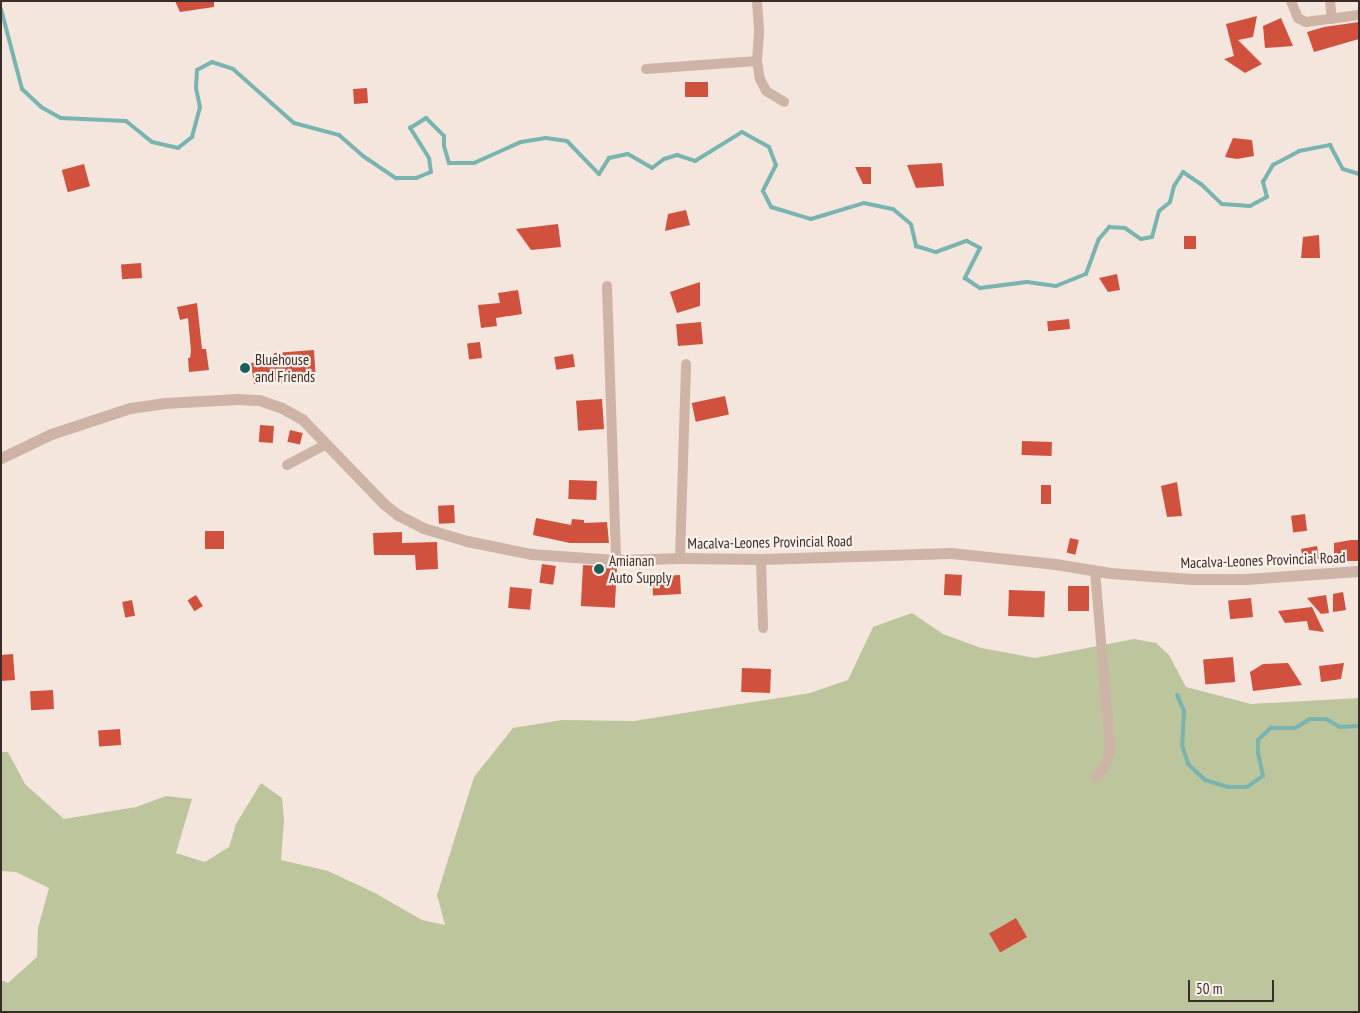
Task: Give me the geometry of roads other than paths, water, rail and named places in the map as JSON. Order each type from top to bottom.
[{"type":"street","points":[[757,1],[759,32],[756,61],[762,86],[784,102]]},
{"type":"street","points":[[1291,1],[1302,21],[1311,22],[1359,15]]},
{"type":"street","points":[[1330,1],[1332,19]]},
{"type":"street","points":[[646,69],[756,61]]},
{"type":"street","points":[[607,286],[616,560]]},
{"type":"street","points":[[680,558],[686,364]]},
{"type":"street","name":"Macalva-Leones Provincial Road","points":[[1,458],[51,434],[130,408],[164,403],[238,399],[259,400],[282,408],[302,419],[325,445],[391,510],[423,528],[502,549],[564,558],[616,560],[680,558],[761,559],[951,553],[1095,571],[1192,579],[1245,578],[1359,571]]},
{"type":"street","points":[[287,465],[325,445]]},
{"type":"street","points":[[761,559],[763,628]]},
{"type":"street","points":[[1095,571],[1110,747],[1106,765],[1096,778]]},
{"type":"waterway","points":[[1,9],[22,89],[41,107],[61,118],[126,121],[152,142],[178,148],[192,137],[200,107],[196,88],[197,70],[212,62],[233,69],[294,123],[339,135],[363,156],[396,178],[416,178],[431,172],[429,158],[410,128],[426,118],[444,136],[444,146],[449,163],[474,163],[521,142],[546,138],[567,141],[599,174],[609,158],[628,154],[652,168],[664,159],[677,155],[695,161],[742,132],[769,147],[776,165],[763,191],[771,207],[811,219],[864,203],[893,209],[911,224],[916,246],[936,252],[967,241],[980,248],[965,278],[980,288],[1027,282],[1056,286],[1086,274],[1099,239],[1109,227],[1125,228],[1141,239],[1152,237],[1159,211],[1170,202],[1174,186],[1183,172],[1201,184],[1222,204],[1250,206],[1267,197],[1263,182],[1273,165],[1299,151],[1330,145],[1343,169],[1359,174]]},
{"type":"waterway","points":[[1177,695],[1184,711],[1182,745],[1188,764],[1205,780],[1228,787],[1247,787],[1263,776],[1258,753],[1258,740],[1271,728],[1295,728],[1310,719],[1326,719],[1340,727],[1359,726]]},
{"type":"place","name":"Bluehouse and Friends","points":[[245,368]]},
{"type":"place","name":"Amianan Auto Supply","points":[[599,569]]}]
